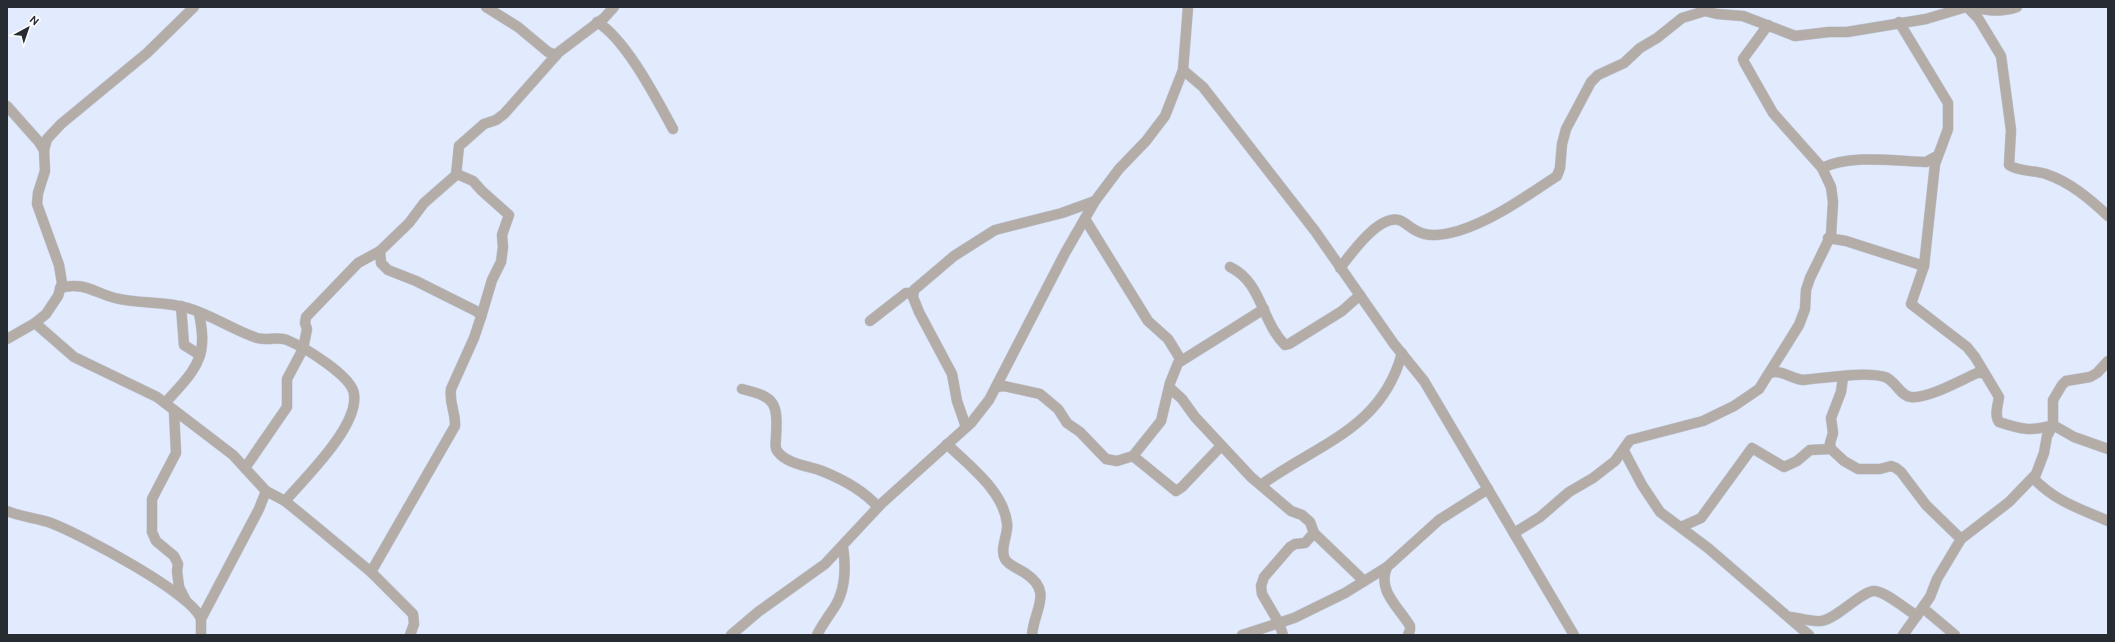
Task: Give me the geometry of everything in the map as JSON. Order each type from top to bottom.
[{"type":"street","points":[[7,339],[35,323],[53,305],[60,288],[62,278],[59,265],[37,204],[38,193],[45,171],[44,150],[47,139],[57,128],[148,53],[194,7]]},
{"type":"street","points":[[486,7],[518,27],[548,52],[556,56]]},
{"type":"street","points":[[245,468],[287,407],[287,379],[303,349],[307,328],[305,320],[310,312],[358,263],[380,251],[409,224],[424,203],[457,174],[458,148],[463,142],[484,124],[496,120],[504,114],[556,56],[597,22],[608,15],[614,7]]},
{"type":"street","points":[[731,635],[758,612],[819,570],[843,547],[878,507],[966,427],[980,412],[997,387],[1065,253],[1095,201],[1115,174],[1159,125],[1171,103],[1183,70],[1188,7]]},
{"type":"street","points":[[1340,268],[1363,240],[1376,228],[1388,221],[1398,220],[1428,236],[1459,230],[1503,210],[1557,176],[1560,168],[1562,144],[1566,129],[1591,82],[1598,74],[1624,63],[1640,48],[1657,38],[1682,18],[1706,9],[1717,14],[1743,16],[1795,36],[1829,32],[1847,32],[1899,22],[1926,19],[1967,7],[1994,12],[2006,11],[2017,7]]},
{"type":"street","points":[[1967,7],[1978,18],[2001,56],[2012,130],[2009,165],[2045,173],[2060,180],[2093,201],[2108,216]]},
{"type":"street","points":[[597,22],[611,33],[650,84],[674,129]]},
{"type":"street","points":[[1899,22],[1948,103],[1948,129],[1937,156],[1924,266],[1910,304],[1966,348],[1975,357],[1999,397],[1997,409],[1997,419],[1999,422],[2020,428],[2037,430],[2052,425],[2074,436],[2108,449]]},
{"type":"street","points":[[1514,533],[1540,517],[1569,492],[1593,478],[1615,461],[1627,444],[1634,438],[1703,421],[1722,412],[1759,390],[1799,325],[1805,309],[1806,290],[1828,238],[1831,235],[1833,202],[1831,187],[1822,168],[1773,113],[1744,62],[1743,58],[1768,25]]},
{"type":"street","points":[[1183,70],[1194,78],[1207,93],[1315,231],[1402,353],[1424,380],[1574,635]]},
{"type":"street","points":[[7,106],[39,142],[44,150]]},
{"type":"street","points":[[1822,168],[1832,163],[1846,161],[1926,162],[1937,156]]},
{"type":"street","points":[[371,572],[455,426],[454,414],[450,405],[451,389],[474,338],[492,280],[501,262],[503,247],[502,235],[509,215],[482,192],[473,181],[457,174]]},
{"type":"street","points":[[913,293],[922,281],[935,271],[995,230],[1062,213],[1095,201]]},
{"type":"street","points":[[1085,219],[1151,325],[1168,339],[1181,360]]},
{"type":"street","points":[[1828,238],[1846,241],[1924,266]]},
{"type":"street","points":[[380,251],[381,263],[388,270],[416,281],[478,312],[481,317]]},
{"type":"street","points":[[1230,267],[1247,278],[1278,336],[1283,343],[1287,345],[1342,311],[1360,295]]},
{"type":"street","points":[[60,288],[76,285],[114,298],[132,302],[181,306],[260,338],[283,338],[303,349],[346,379],[354,393],[354,402],[349,421],[331,447],[285,501]]},
{"type":"street","points":[[870,321],[906,293],[913,293]]},
{"type":"street","points":[[913,293],[919,312],[952,374],[957,401],[966,427]]},
{"type":"street","points":[[181,306],[184,345],[200,355]]},
{"type":"street","points":[[997,387],[1004,386],[1040,394],[1058,409],[1067,422],[1080,432],[1106,459],[1117,461],[1133,456],[1161,421],[1174,370],[1181,360],[1264,309]]},
{"type":"street","points":[[165,404],[190,374],[200,355],[202,344],[199,313]]},
{"type":"street","points":[[35,323],[74,357],[154,396],[233,455],[266,491],[285,501],[371,572],[413,614],[414,624],[410,635]]},
{"type":"street","points":[[1261,485],[1334,439],[1375,408],[1398,371],[1402,353]]},
{"type":"street","points":[[1903,635],[1920,612],[1940,572],[1961,539],[1994,514],[2032,478],[2038,469],[2047,436],[2052,425],[2053,400],[2062,385],[2066,381],[2090,377],[2097,373],[2108,361]]},
{"type":"street","points":[[1770,373],[1778,372],[1795,379],[1803,380],[1863,375],[1887,378],[1905,395],[1912,398],[1923,396],[1977,373],[1984,373]]},
{"type":"street","points":[[1843,377],[1842,392],[1831,418],[1833,433],[1830,443],[1831,449],[1844,461],[1858,469],[1880,469],[1891,466],[1896,468],[1904,475],[1926,505],[1961,539]]},
{"type":"street","points":[[1170,388],[1182,399],[1195,418],[1221,446],[1261,485],[1291,511],[1302,515],[1310,522],[1314,533],[1364,581]]},
{"type":"street","points":[[742,389],[757,393],[771,400],[774,404],[776,410],[776,447],[779,454],[792,461],[834,477],[873,501],[878,507]]},
{"type":"street","points":[[174,411],[176,453],[152,499],[152,532],[156,541],[174,556],[176,560],[179,587],[185,599]]},
{"type":"street","points":[[947,444],[993,491],[1000,502],[1007,521],[1008,532],[1003,554],[1005,559],[1031,577],[1040,588],[1039,613],[1033,625],[1032,635]]},
{"type":"street","points":[[1133,456],[1177,491],[1221,446]]},
{"type":"street","points":[[1681,527],[1701,518],[1752,448],[1784,467],[1797,461],[1810,450],[1831,449]]},
{"type":"street","points":[[1624,450],[1657,508],[1666,518],[1681,527],[1810,635]]},
{"type":"street","points":[[2032,478],[2050,494],[2062,502],[2108,521]]},
{"type":"street","points":[[1242,635],[1312,610],[1364,581],[1387,567],[1439,520],[1488,488]]},
{"type":"street","points":[[201,619],[256,516],[266,491]]},
{"type":"street","points":[[7,511],[50,523],[90,541],[185,599],[196,609],[201,619],[201,635]]},
{"type":"street","points":[[1283,635],[1279,623],[1262,594],[1261,586],[1264,577],[1290,547],[1295,544],[1305,543],[1314,533]]},
{"type":"street","points":[[817,635],[836,607],[845,580],[846,564],[843,547]]},
{"type":"street","points":[[1387,567],[1383,577],[1385,588],[1410,626],[1408,635]]},
{"type":"street","points":[[1790,617],[1822,621],[1847,608],[1867,593],[1874,591],[1920,612],[1955,635]]}]
